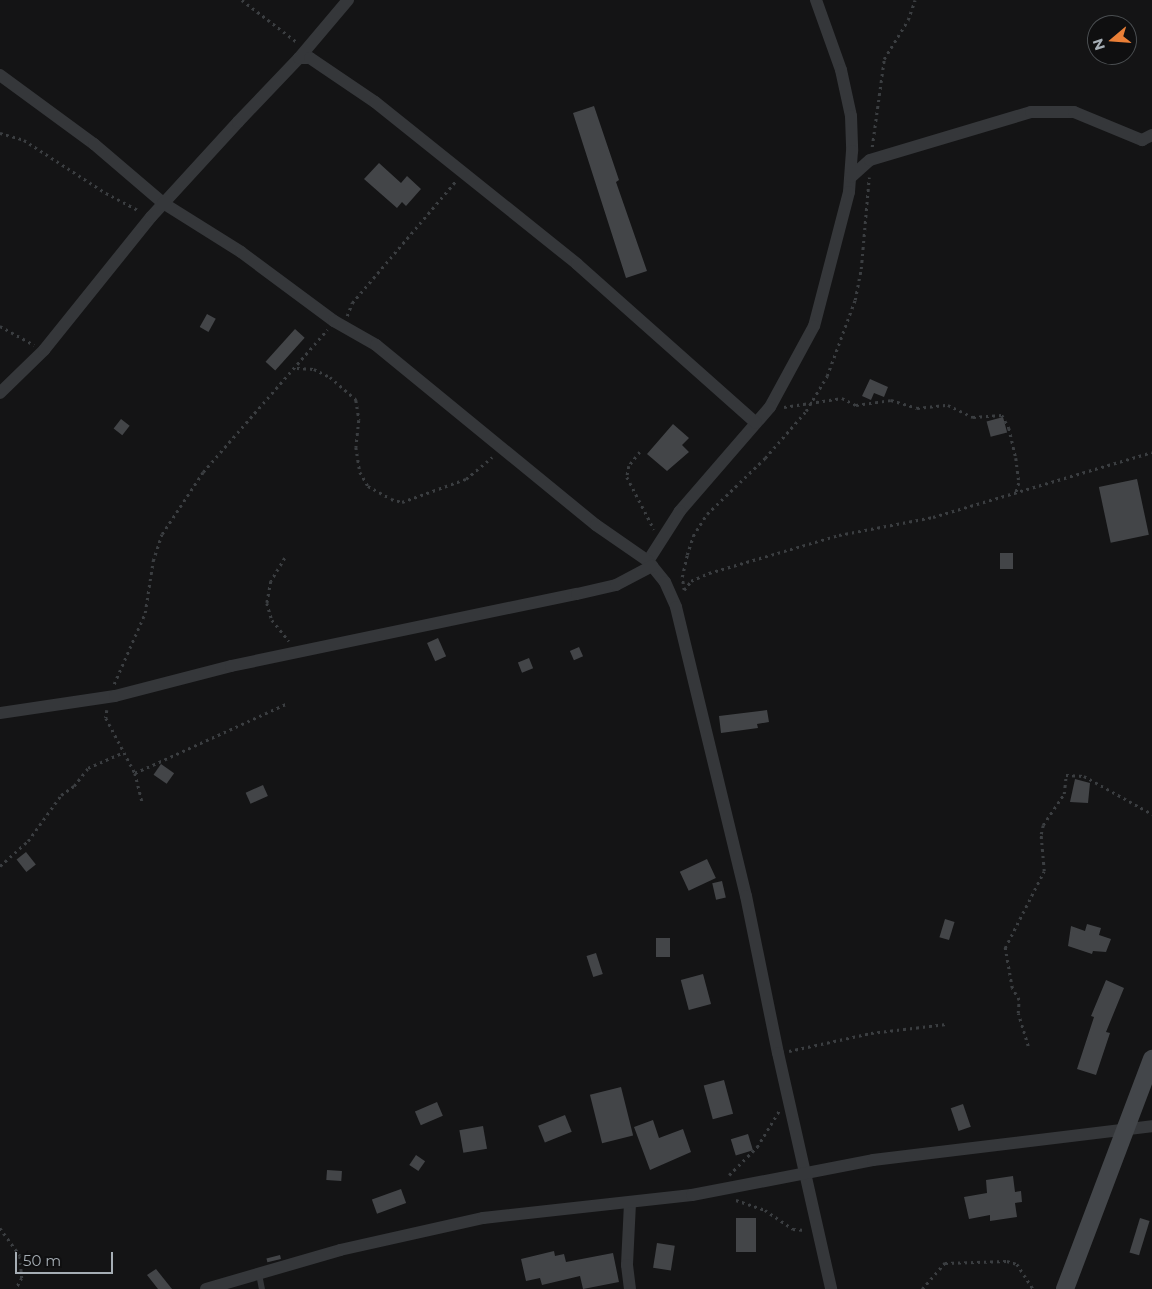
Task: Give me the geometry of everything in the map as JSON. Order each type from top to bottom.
[{"type":"main road","points":[[1064,1289],[1152,1059]]},
{"type":"street","points":[[0,393],[44,350],[163,203],[302,54],[348,0]]},
{"type":"street","points":[[0,713],[112,697],[231,666],[307,652],[616,585],[650,564],[657,543],[680,512],[770,407],[814,326],[834,259],[851,177],[851,116],[841,70],[816,0]]},
{"type":"street","points":[[302,54],[334,73],[464,173],[577,264],[756,422]]},
{"type":"street","points":[[0,76],[94,144],[163,203],[242,252],[339,323],[376,345],[596,525],[650,564],[665,582],[676,607],[746,896],[778,1053],[807,1173],[832,1289]]},
{"type":"street","points":[[851,177],[870,160],[1031,112],[1074,112],[1142,140],[1152,135]]},
{"type":"street","points":[[206,1289],[340,1250],[484,1218],[630,1203],[714,1191],[873,1160],[1152,1126]]},
{"type":"street","points":[[630,1203],[627,1265],[630,1289]]},
{"type":"lane","points":[[259,1274],[262,1289]]},
{"type":"path","points":[[242,0],[279,25],[302,54]]},
{"type":"path","points":[[870,160],[884,59],[908,20],[915,0]]},
{"type":"path","points":[[0,133],[24,140],[106,194],[151,217]]},
{"type":"path","points":[[144,804],[135,773],[106,718],[108,705],[145,613],[153,561],[162,534],[202,472],[339,323],[352,303],[393,258],[448,187],[464,173]]},
{"type":"path","points":[[0,326],[44,350]]},
{"type":"path","points":[[296,368],[314,369],[330,377],[356,400],[359,420],[356,447],[360,472],[368,486],[391,499],[402,502],[466,479],[503,448]]},
{"type":"path","points":[[770,407],[842,398],[856,405],[891,400],[911,407],[948,406],[973,417],[1002,415],[1009,428],[1016,458],[1019,484],[1016,494]]},
{"type":"path","points":[[640,452],[626,471],[642,510],[653,525],[657,543]]},
{"type":"path","points":[[676,607],[691,580],[709,573],[838,535],[933,518],[1152,452]]},
{"type":"path","points":[[286,558],[271,581],[267,603],[278,630],[307,652]]},
{"type":"path","points":[[135,773],[286,704]]},
{"type":"path","points":[[0,866],[28,841],[61,795],[74,786],[88,768],[124,752]]},
{"type":"path","points":[[1028,1046],[1018,1013],[1019,1000],[1012,988],[1005,948],[1044,871],[1041,834],[1043,825],[1064,794],[1066,774],[1084,776],[1152,814]]},
{"type":"path","points":[[778,1053],[871,1033],[946,1024]]},
{"type":"path","points":[[787,1093],[757,1148],[714,1191],[765,1210],[793,1229],[819,1232]]},
{"type":"path","points":[[0,1228],[20,1256],[22,1278],[16,1289]]},
{"type":"path","points":[[922,1289],[945,1263],[1008,1261],[1017,1264],[1033,1289]]},
{"type":"building","points":[[594,106],[619,180],[616,182],[647,271],[626,278],[573,113]]},
{"type":"building","points":[[379,163],[401,183],[407,176],[421,189],[406,206],[402,202],[397,208],[364,179]]},
{"type":"building","points":[[207,314],[216,319],[208,332],[200,327]]},
{"type":"building","points":[[295,329],[305,338],[275,370],[266,362]]},
{"type":"building","points":[[870,379],[888,387],[884,397],[874,393],[871,400],[862,396]]},
{"type":"building","points":[[1003,417],[1007,432],[991,437],[987,421]]},
{"type":"building","points":[[121,419],[130,426],[122,435],[114,428]]},
{"type":"building","points":[[673,424],[689,438],[682,445],[689,452],[667,471],[647,454]]},
{"type":"building","points":[[1137,479],[1149,535],[1111,543],[1099,487]]},
{"type":"building","points":[[1000,553],[1013,553],[1013,569],[1000,569]]},
{"type":"building","points":[[438,638],[446,656],[435,661],[427,643]]},
{"type":"building","points":[[579,647],[583,656],[574,660],[570,651]]},
{"type":"building","points":[[529,658],[533,668],[522,673],[518,662]]},
{"type":"building","points":[[767,710],[769,722],[757,724],[758,728],[721,733],[719,716]]},
{"type":"building","points":[[161,764],[174,773],[167,784],[154,775]]},
{"type":"building","points":[[1075,779],[1090,783],[1088,803],[1070,802]]},
{"type":"building","points":[[263,785],[268,796],[251,804],[246,793]]},
{"type":"building","points":[[26,852],[36,865],[26,872],[17,859]]},
{"type":"building","points":[[707,859],[716,878],[689,891],[680,872]]},
{"type":"building","points":[[722,881],[726,898],[716,900],[712,883]]},
{"type":"building","points":[[945,919],[955,922],[949,940],[939,937]]},
{"type":"building","points":[[1087,924],[1101,928],[1099,935],[1111,939],[1106,952],[1093,951],[1092,954],[1068,946],[1071,926],[1085,931]]},
{"type":"building","points":[[656,938],[670,938],[670,957],[656,957]]},
{"type":"building","points":[[596,953],[603,974],[593,977],[586,956]]},
{"type":"building","points":[[703,974],[711,1004],[689,1010],[681,980]]},
{"type":"building","points":[[1106,980],[1124,988],[1106,1032],[1110,1033],[1096,1075],[1077,1069],[1094,1017],[1091,1016]]},
{"type":"building","points":[[724,1080],[733,1114],[713,1119],[704,1085]]},
{"type":"building","points":[[621,1087],[633,1136],[602,1143],[590,1095]]},
{"type":"building","points":[[437,1102],[443,1116],[421,1125],[415,1111]]},
{"type":"building","points":[[963,1104],[971,1127],[959,1131],[951,1108]]},
{"type":"building","points":[[565,1115],[572,1132],[545,1143],[538,1126]]},
{"type":"building","points":[[653,1120],[659,1138],[683,1129],[691,1152],[650,1170],[634,1127]]},
{"type":"building","points":[[483,1126],[487,1149],[463,1153],[459,1130]]},
{"type":"building","points":[[748,1134],[753,1150],[736,1156],[731,1139]]},
{"type":"building","points":[[416,1155],[425,1161],[418,1171],[409,1165]]},
{"type":"building","points":[[327,1170],[342,1171],[341,1181],[326,1180]]},
{"type":"building","points":[[1013,1176],[1015,1192],[1021,1191],[1022,1202],[1015,1203],[1017,1217],[990,1221],[990,1215],[969,1219],[964,1197],[987,1193],[986,1180]]},
{"type":"building","points":[[401,1189],[406,1203],[377,1214],[372,1200]]},
{"type":"building","points":[[736,1218],[756,1218],[756,1252],[736,1252]]},
{"type":"building","points":[[1140,1218],[1150,1221],[1139,1255],[1129,1252]]},
{"type":"building","points":[[657,1243],[675,1246],[671,1271],[653,1268]]},
{"type":"building","points":[[554,1251],[555,1256],[564,1254],[566,1262],[613,1253],[619,1282],[583,1289],[580,1276],[542,1285],[540,1278],[526,1281],[521,1259]]},
{"type":"building","points":[[280,1255],[281,1259],[267,1262],[266,1258]]},
{"type":"building","points":[[156,1269],[172,1289],[158,1289],[147,1275]]}]
